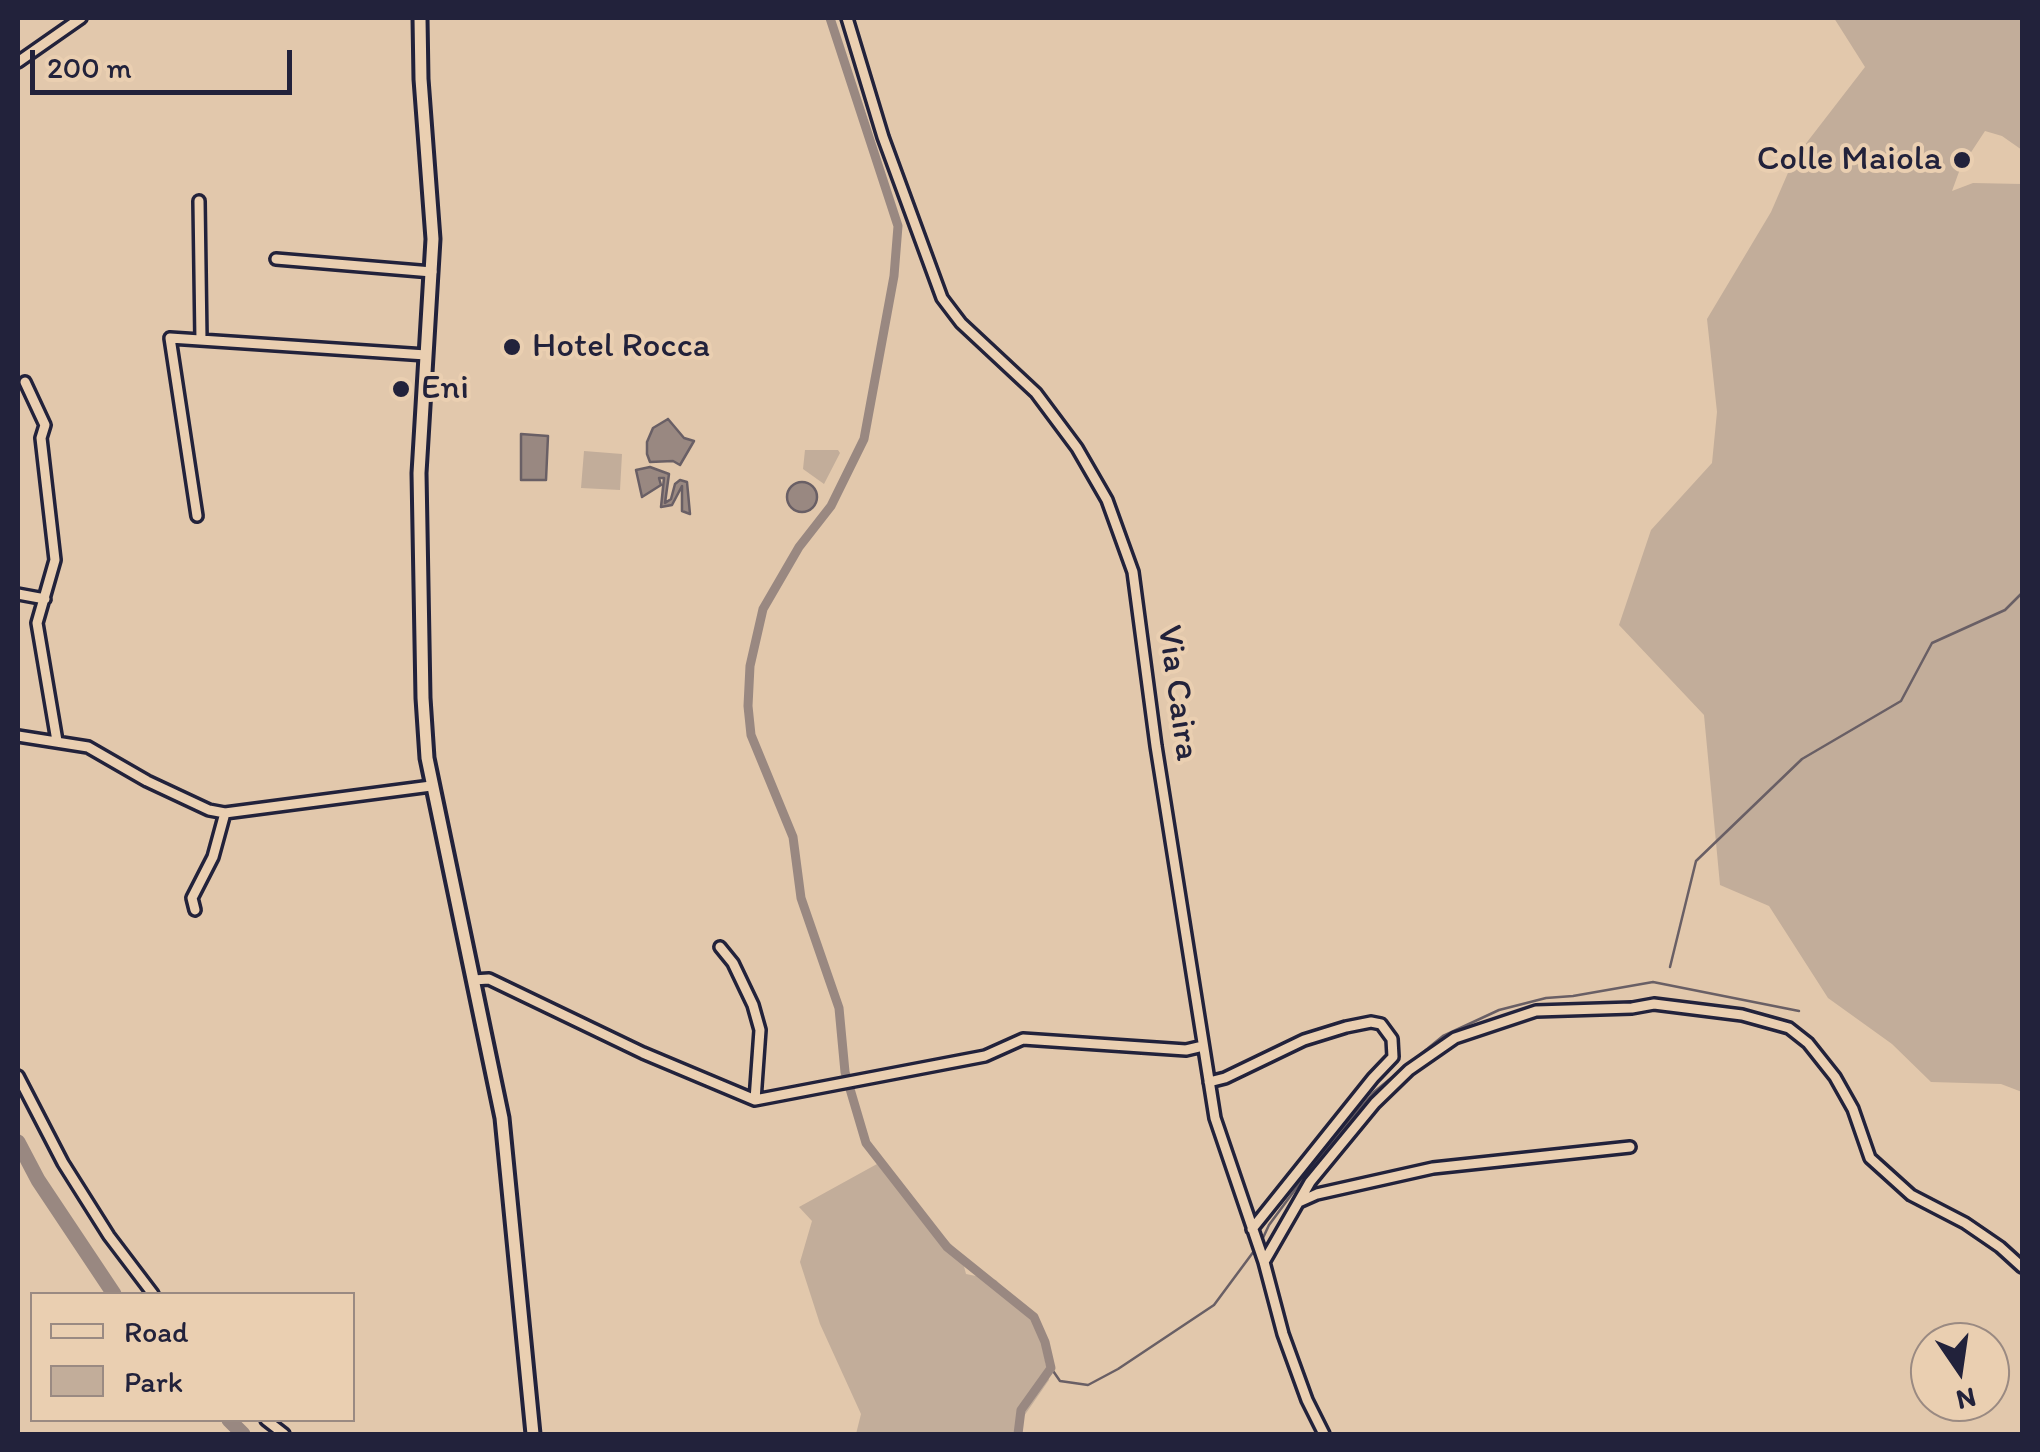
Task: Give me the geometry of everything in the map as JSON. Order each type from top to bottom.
[{"type":"main road","points":[[420,18],[432,272],[419,488],[422,698],[432,786],[502,1118],[534,1434]]},
{"type":"street","points":[[18,62],[80,18]]},
{"type":"street","name":"Via Caira","points":[[847,18],[883,137],[942,298],[961,323],[1036,393],[1077,448],[1107,500],[1133,572],[1209,1082],[1226,1156],[1264,1262],[1289,1350],[1306,1400],[1324,1434]]},
{"type":"street","points":[[200,202],[202,340]]},
{"type":"street","points":[[276,259],[432,272]]},
{"type":"street","points":[[197,516],[170,338],[426,355]]},
{"type":"street","points":[[25,382],[45,425],[41,438],[54,560],[37,631],[57,741]]},
{"type":"street","points":[[18,594],[45,599]]},
{"type":"street","points":[[18,736],[88,748],[148,782],[209,810],[225,813],[432,786]]},
{"type":"street","points":[[195,910],[192,898],[214,857],[225,813]]},
{"type":"street","points":[[720,947],[733,963],[760,1030],[755,1100]]},
{"type":"street","points":[[474,980],[489,979],[643,1054],[755,1100],[985,1056],[1022,1039],[1186,1050],[1203,1046]]},
{"type":"street","points":[[1264,1262],[1296,1203],[1375,1103],[1409,1070],[1455,1038],[1536,1010],[1654,1004],[1742,1015],[1790,1028],[1808,1043],[1835,1077],[1853,1109],[1870,1158],[1911,1196],[1965,1224],[2022,1267]]},
{"type":"street","points":[[1209,1082],[1346,1026],[1382,1024],[1392,1039],[1394,1057],[1252,1229]]},
{"type":"street","points":[[18,1076],[63,1163],[109,1236],[151,1292]]},
{"type":"street","points":[[1296,1203],[1317,1194],[1433,1168],[1630,1147]]},
{"type":"green space","points":[[1834,18],[2022,18],[2022,150],[2002,136],[1985,131],[1960,169],[1952,191],[1973,183],[2022,184],[2022,1092],[2001,1084],[1931,1082],[1892,1044],[1828,998],[1769,906],[1720,885],[1704,715],[1619,625],[1651,530],[1712,463],[1717,412],[1707,319],[1771,212],[1794,159],[1865,67]]},
{"type":"green space","points":[[805,450],[840,453],[824,484],[803,469]]},
{"type":"green space","points":[[584,451],[622,454],[620,490],[581,488]]},
{"type":"green space","points":[[877,1164],[961,1255],[966,1274],[996,1280],[1038,1326],[1049,1380],[1022,1419],[1022,1434],[856,1434],[861,1414],[820,1324],[800,1262],[812,1221],[799,1207]]},
{"type":"shaded area","points":[[668,419],[684,438],[694,441],[680,465],[673,461],[650,462],[647,454],[653,428]]},
{"type":"shaded area","points":[[521,434],[548,436],[546,480],[521,480]]},
{"type":"shaded area","points":[[650,467],[669,474],[665,503],[671,499],[675,484],[680,480],[687,482],[690,514],[682,511],[682,486],[672,505],[661,507],[664,478],[659,478],[661,485],[642,497],[636,470]]},
{"type":"shaded area","points":[[802,482],[816,491],[817,497],[808,511],[802,512],[788,503],[787,497],[796,483]]},
{"type":"waterway","points":[[830,18],[898,226],[894,276],[864,439],[831,506],[799,547],[763,609],[750,666],[751,735],[793,837],[801,898],[839,1008],[845,1072],[866,1143],[947,1247],[1034,1317],[1045,1342],[1051,1368],[1021,1410],[1018,1434]]},
{"type":"waterway","points":[[1670,967],[1696,861],[1802,759],[1901,701],[1932,643],[2005,610],[2022,593]]},
{"type":"waterway","points":[[1262,1240],[1320,1156],[1374,1092],[1443,1036],[1499,1010],[1546,998],[1653,982],[1799,1011]]},
{"type":"waterway","points":[[18,1142],[38,1180],[113,1292]]},
{"type":"waterway","points":[[1051,1368],[1060,1381],[1088,1385],[1118,1369],[1214,1305],[1257,1247]]},
{"type":"waterway","points":[[231,1422],[243,1434]]},
{"type":"place","name":"Colle Maiola","points":[[1962,160]]},
{"type":"place","name":"Hotel Rocca","points":[[512,347]]},
{"type":"place","name":"Eni","points":[[401,389]]}]
